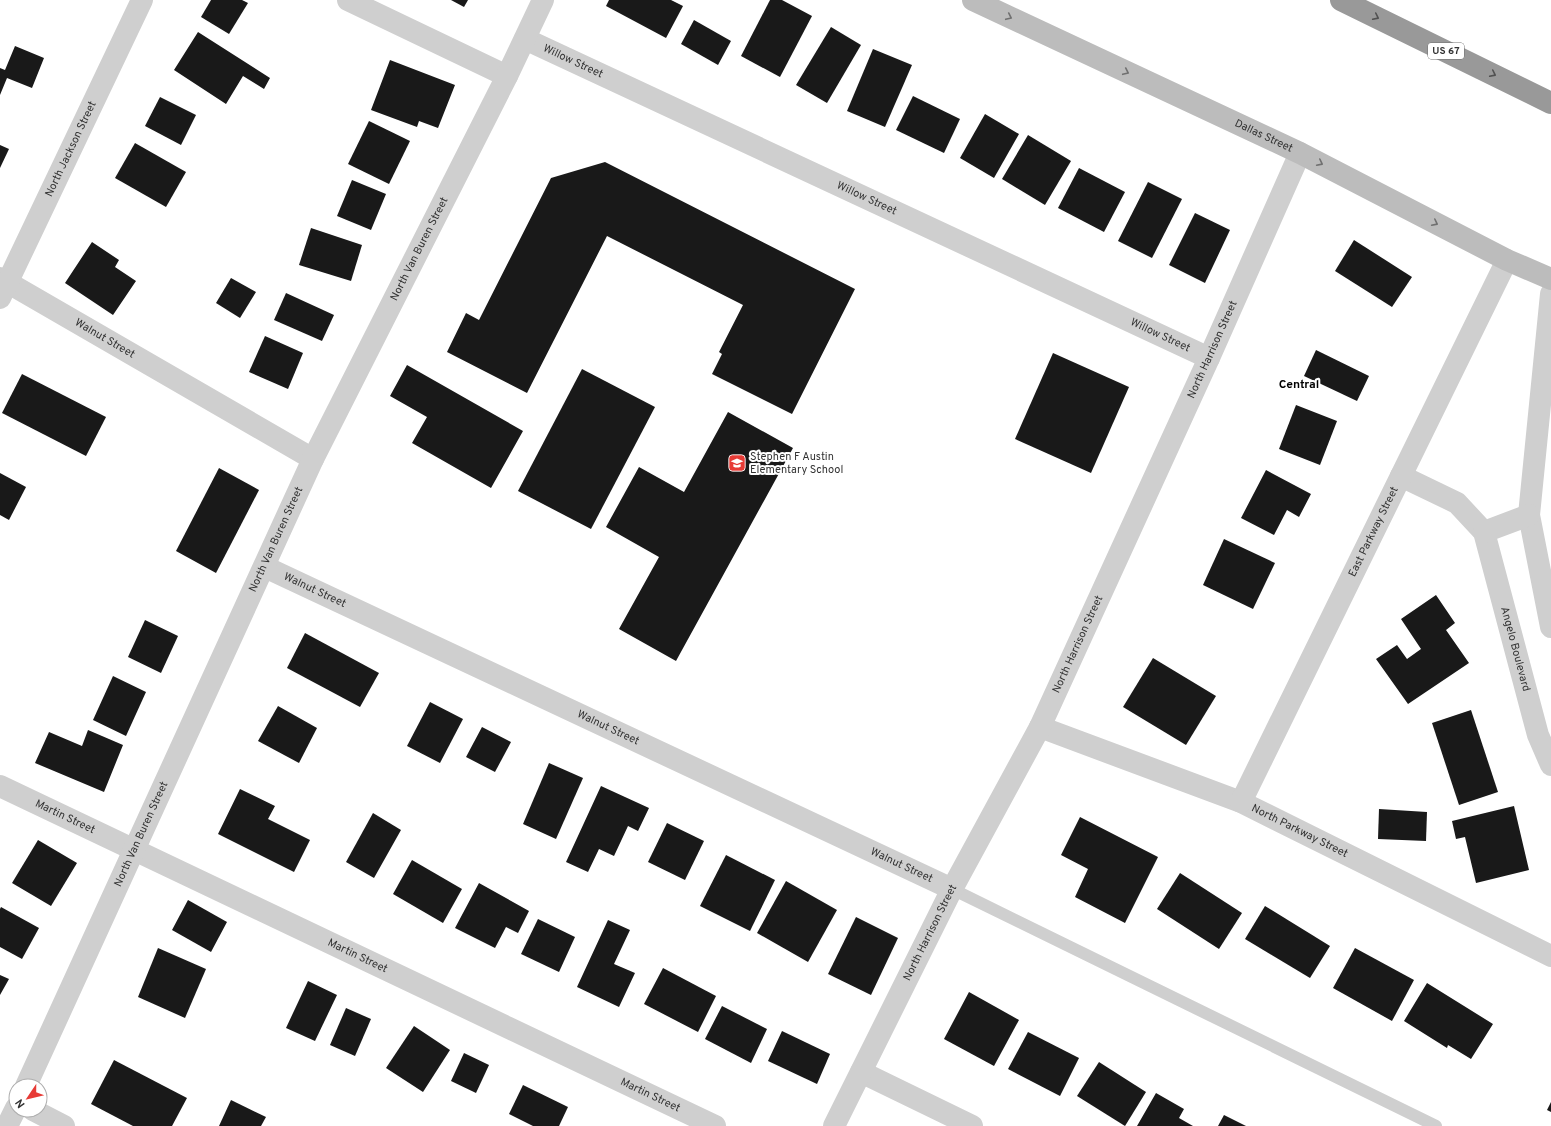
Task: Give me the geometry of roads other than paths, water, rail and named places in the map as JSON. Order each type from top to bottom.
[{"type":"highway","name":"US 67","points":[[1341,0],[1551,103]]},
{"type":"main road","name":"Dallas Street","points":[[973,0],[1300,153],[1507,260],[1551,279]]},
{"type":"street","name":"North Jackson Street","points":[[3,286],[142,0]]},
{"type":"street","points":[[348,0],[507,76]]},
{"type":"street","name":"North Van Buren Street","points":[[30,1078],[313,459],[507,76],[543,0]]},
{"type":"street","name":"Willow Street","points":[[525,39],[1209,358]]},
{"type":"street","name":"North Harrison Street","points":[[834,1126],[952,890],[1040,727],[1209,358],[1300,153]]},
{"type":"street","name":"East Parkway Street","points":[[1241,802],[1507,260]]},
{"type":"street","name":"Walnut Street","points":[[3,286],[313,459]]},
{"type":"street","points":[[1551,294],[1530,515],[1551,626]]},
{"type":"street","name":"Angelo Boulevard","points":[[1401,476],[1457,502],[1484,532],[1538,735],[1551,765]]},
{"type":"street","points":[[1484,532],[1530,515]]},
{"type":"street","name":"Walnut Street","points":[[264,567],[952,890]]},
{"type":"street","name":"North Parkway Street","points":[[1040,727],[1241,802],[1551,956]]},
{"type":"street","name":"Martin Street","points":[[0,786],[715,1126]]},
{"type":"street","points":[[861,1072],[972,1126]]},
{"type":"street","points":[[48,1118],[64,1126]]},
{"type":"lane","points":[[952,890],[1436,1126]]},
{"type":"place","name":"Stephen F Austin Elementary School","points":[[737,463]]},
{"type":"district","name":"Central","points":[[1299,385]]}]
